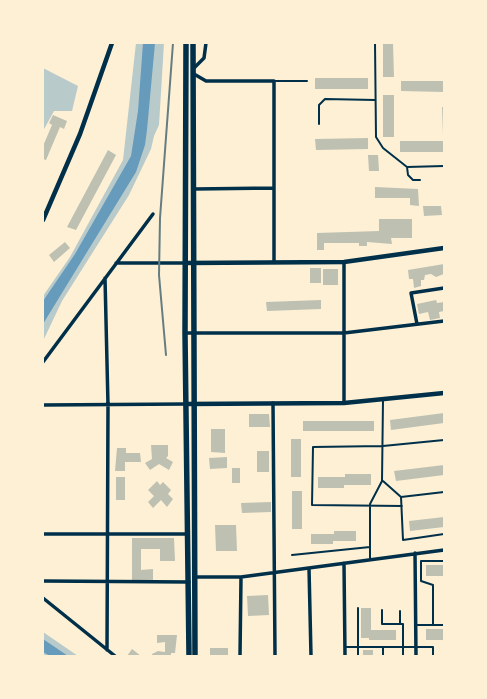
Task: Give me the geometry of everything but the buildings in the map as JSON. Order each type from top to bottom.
[{"type":"main road","points":[[186,43],[185,333],[189,534],[189,656]]},
{"type":"main road","points":[[193,43],[195,656]]},
{"type":"street","points":[[43,220],[80,134],[112,43]]},
{"type":"street","points":[[206,43],[204,58],[194,71],[206,81],[274,81],[274,262]]},
{"type":"street","points":[[194,189],[274,188]]},
{"type":"street","points":[[43,362],[152,214]]},
{"type":"street","points":[[116,263],[344,262],[444,248]]},
{"type":"street","points":[[344,262],[344,403]]},
{"type":"street","points":[[105,278],[108,404],[107,650]]},
{"type":"street","points":[[417,324],[411,293],[444,288]]},
{"type":"street","points":[[185,333],[344,333],[444,320]]},
{"type":"street","points":[[43,405],[344,403],[444,393]]},
{"type":"street","points":[[272,403],[275,656]]},
{"type":"street","points":[[43,534],[189,534]]},
{"type":"street","points":[[195,577],[240,577],[444,550]]},
{"type":"street","points":[[415,554],[416,656]]},
{"type":"street","points":[[344,563],[345,656]]},
{"type":"street","points":[[309,568],[311,656]]},
{"type":"street","points":[[240,577],[240,656]]},
{"type":"street","points":[[43,581],[189,582]]},
{"type":"street","points":[[43,598],[115,656]]},
{"type":"lane","points":[[375,43],[376,137],[383,148],[407,167],[444,166]]},
{"type":"lane","points":[[274,81],[307,81]]},
{"type":"lane","points":[[319,124],[319,105],[325,99],[375,100]]},
{"type":"lane","points":[[407,167],[408,175],[413,180],[420,180]]},
{"type":"lane","points":[[370,560],[370,506],[382,481],[383,399]]},
{"type":"lane","points":[[402,506],[312,506],[313,446],[383,446],[444,440]]},
{"type":"lane","points":[[382,481],[401,497],[403,540],[444,534]]},
{"type":"lane","points":[[401,497],[444,492]]},
{"type":"lane","points":[[292,556],[370,547]]},
{"type":"lane","points":[[433,625],[433,585],[421,581],[420,561],[444,561]]},
{"type":"lane","points":[[358,608],[358,656]]},
{"type":"lane","points":[[382,610],[382,624],[403,624],[403,656]]},
{"type":"lane","points":[[400,611],[400,624]]},
{"type":"lane","points":[[416,625],[444,625]]},
{"type":"lane","points":[[345,647],[434,647],[434,656]]},
{"type":"lane","points":[[383,647],[383,656]]},
{"type":"shaded area","points":[[136,43],[164,43],[159,125],[154,136],[151,149],[129,195],[62,301],[43,341],[43,296],[70,257],[123,160]]},
{"type":"shaded area","points":[[43,68],[78,86],[72,111],[54,111],[43,131]]},
{"type":"shaded area","points":[[43,632],[78,656],[43,656]]},
{"type":"water","points":[[143,43],[155,43],[145,145],[136,172],[43,324],[43,301],[75,254],[131,156],[138,111]]},
{"type":"water","points":[[43,639],[68,656],[50,656],[43,652]]},
{"type":"railway","points":[[166,355],[159,275],[160,218],[173,43]]}]
